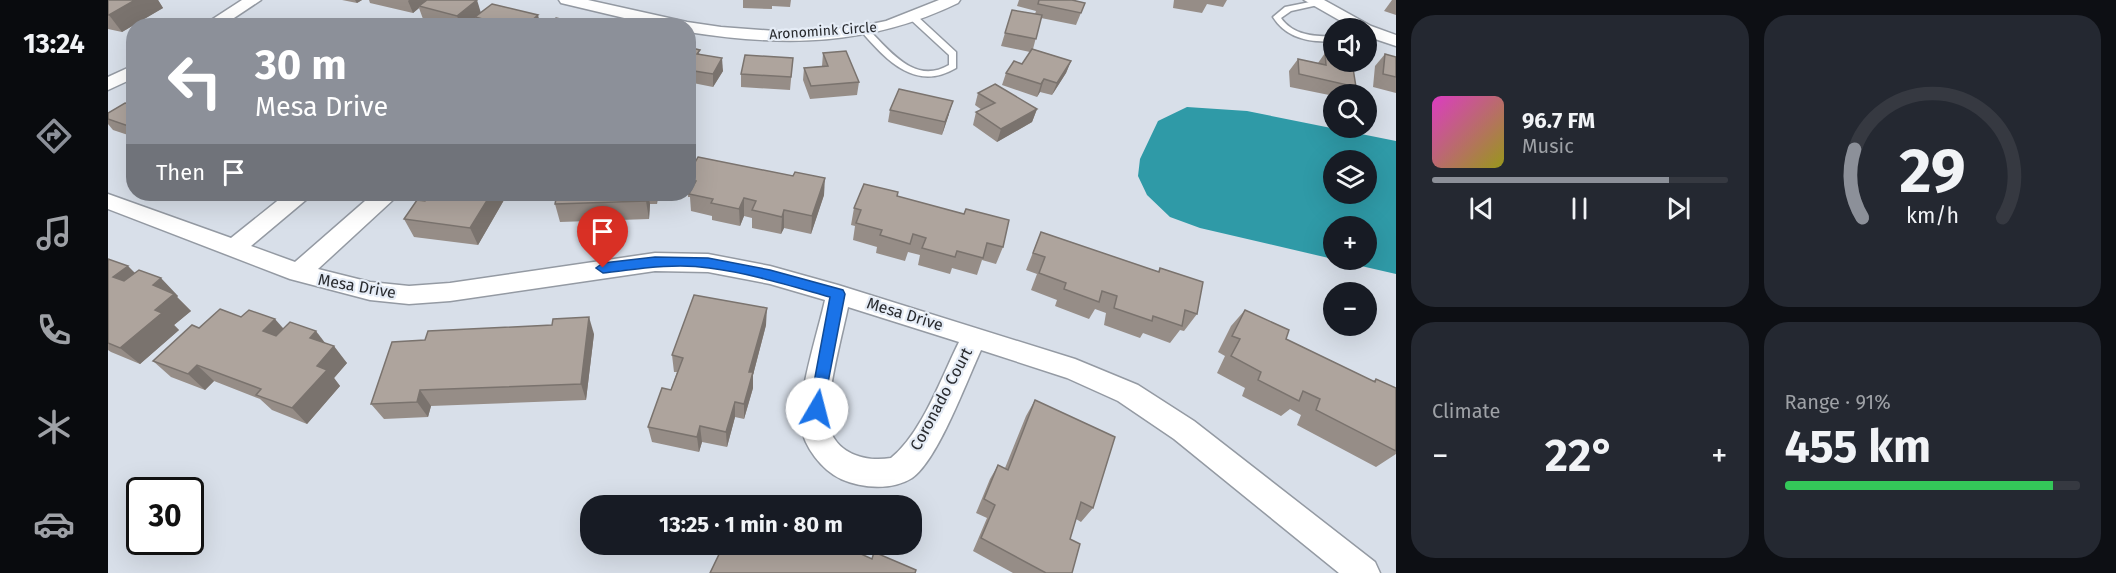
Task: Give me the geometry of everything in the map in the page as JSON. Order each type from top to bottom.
[{"type":"street","points":[[223,18],[253,0]]},
{"type":"street","points":[[567,0],[647,18]]},
{"type":"street","name":"Aronomink Circle","points":[[696,28],[775,36],[865,31],[914,18],[952,0]]},
{"type":"street","points":[[1313,2],[1342,18]]},
{"type":"street","points":[[1377,34],[1396,41]]},
{"type":"street","points":[[108,67],[126,71]]},
{"type":"street","points":[[108,85],[126,74]]},
{"type":"street","name":"Mesa Drive","points":[[108,201],[298,273],[370,291],[409,295],[450,292],[655,262],[708,263],[760,273],[838,294],[975,336],[1075,370],[1128,393],[1184,430],[1364,573]]},
{"type":"street","points":[[233,249],[291,201]]},
{"type":"street","points":[[298,273],[378,201]]},
{"type":"street","name":"Coronado Court","points":[[838,294],[814,427],[827,450],[847,469],[876,474],[902,468],[921,442],[975,336]]},
{"type":"lane","points":[[1313,2],[1282,12],[1277,17],[1280,24],[1300,35],[1323,39]]},
{"type":"lane","points":[[865,31],[908,70],[928,76],[940,75],[953,66],[953,54],[914,18]]},
{"type":"water","points":[[1187,107],[1247,111],[1323,126],[1323,138],[1377,137],[1396,141],[1396,274],[1377,270],[1377,216],[1323,216],[1323,257],[1200,228],[1170,217],[1147,195],[1138,176],[1140,159],[1158,121]]},
{"type":"building","points":[[108,0],[135,0],[108,15]]},
{"type":"building","points":[[427,0],[477,0],[457,16],[419,6]]},
{"type":"building","points":[[1039,0],[1072,0],[1085,3],[1081,13],[1038,4]]},
{"type":"building","points":[[492,4],[538,15],[534,18],[475,17]]},
{"type":"building","points":[[1012,10],[1042,15],[1036,39],[1005,33]]},
{"type":"building","points":[[696,49],[700,50],[697,54],[722,58],[713,74],[696,71]]},
{"type":"building","points":[[1032,49],[1071,61],[1057,83],[1044,79],[1041,84],[1006,73],[1014,61],[1022,64]]},
{"type":"building","points":[[846,51],[859,82],[811,86],[804,68],[828,66],[823,53]]},
{"type":"building","points":[[1385,54],[1396,57],[1396,77],[1383,74]]},
{"type":"building","points":[[745,55],[793,58],[791,77],[741,74]]},
{"type":"building","points":[[1298,59],[1323,64],[1323,72],[1354,72],[1356,84],[1343,84],[1299,74]]},
{"type":"building","points":[[995,84],[1037,109],[1001,129],[976,112],[995,103],[978,93]]},
{"type":"building","points":[[899,89],[953,101],[945,122],[890,110]]},
{"type":"building","points":[[126,103],[126,125],[108,119],[108,113]]},
{"type":"building","points":[[698,157],[793,176],[795,172],[825,178],[812,216],[784,210],[782,217],[752,210],[756,201],[744,198],[739,209],[711,203],[713,199],[696,195],[696,161]]},
{"type":"building","points":[[864,184],[898,192],[897,196],[964,214],[966,209],[1009,220],[1003,247],[987,243],[983,258],[957,251],[955,257],[922,248],[926,238],[913,234],[910,244],[880,235],[882,230],[856,223],[861,210],[854,208]]},
{"type":"building","points":[[416,201],[487,201],[470,228],[404,219]]},
{"type":"building","points":[[556,201],[646,201],[555,204]]},
{"type":"building","points":[[1041,232],[1159,272],[1160,268],[1203,282],[1197,314],[1185,310],[1182,326],[1153,316],[1152,321],[1114,308],[1117,296],[1102,291],[1099,302],[1064,289],[1066,283],[1039,273],[1045,257],[1033,253]]},
{"type":"building","points":[[108,259],[128,266],[113,277],[124,281],[139,270],[161,278],[153,285],[174,294],[155,310],[162,313],[120,348],[108,343]]},
{"type":"building","points":[[694,295],[767,308],[749,372],[753,372],[744,404],[735,402],[726,432],[700,426],[697,437],[648,427],[662,388],[671,390],[683,358],[672,355]]},
{"type":"building","points":[[220,309],[241,317],[249,310],[275,319],[263,331],[276,336],[290,322],[316,331],[310,338],[334,346],[317,366],[327,370],[292,408],[256,395],[261,389],[197,365],[188,374],[153,361],[192,325],[199,328]]},
{"type":"building","points":[[1245,310],[1289,330],[1286,339],[1375,382],[1376,379],[1396,388],[1396,451],[1316,410],[1320,399],[1303,391],[1299,401],[1258,380],[1261,372],[1231,356],[1240,339],[1232,336]]},
{"type":"building","points":[[589,317],[581,384],[420,390],[417,402],[371,404],[392,342],[425,340],[428,331],[552,325],[553,319]]},
{"type":"building","points":[[1035,400],[1115,437],[1093,508],[1081,502],[1070,539],[1080,544],[1072,573],[1046,573],[981,538],[995,505],[984,499],[998,465],[1008,470]]},
{"type":"building","points":[[719,555],[863,555],[872,559],[873,555],[881,555],[916,570],[915,573],[710,573]]},
{"type":"route","points":[[603,268],[655,262],[708,263],[770,275],[838,294],[817,409]]}]
